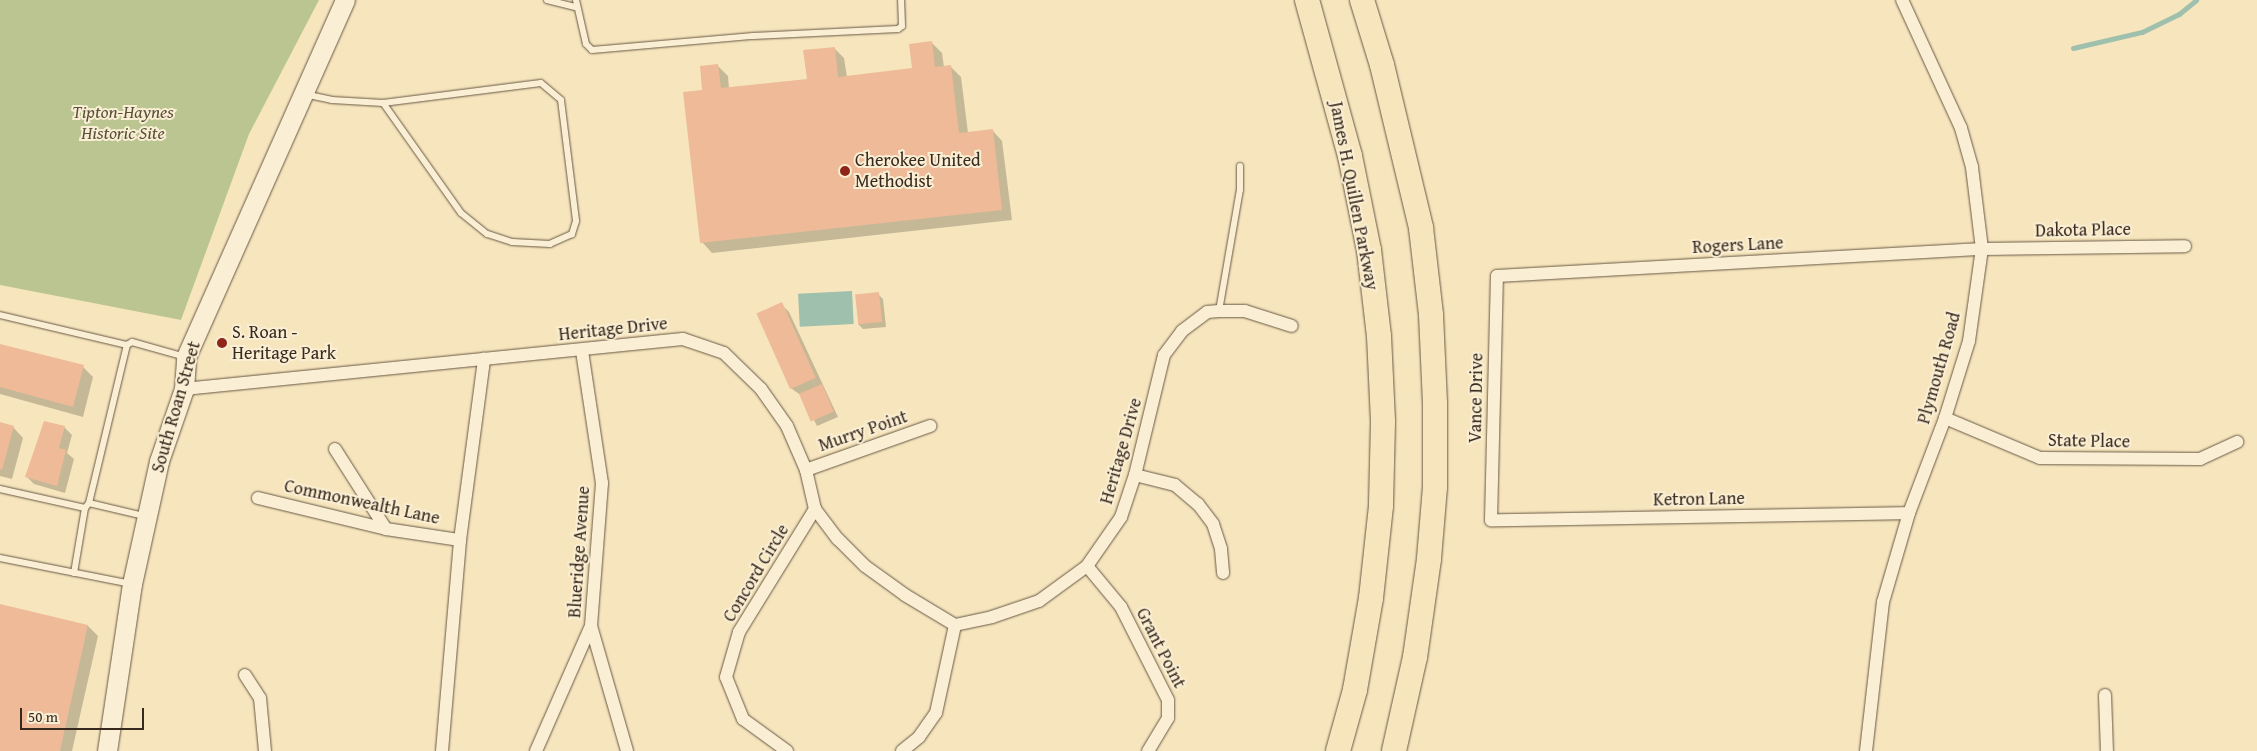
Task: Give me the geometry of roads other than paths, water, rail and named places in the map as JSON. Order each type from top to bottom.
[{"type":"highway","name":"James H. Quillen Parkway","points":[[1307,0],[1350,156],[1369,250],[1379,336],[1383,422],[1381,506],[1371,598],[1355,690],[1338,751]]},
{"type":"highway","points":[[1362,0],[1382,64],[1421,228],[1431,315],[1435,486],[1430,558],[1415,658],[1394,751]]},
{"type":"main road","name":"South Roan Street","points":[[106,751],[132,584],[159,461],[184,389],[186,357],[345,0]]},
{"type":"street","name":"Plymouth Road","points":[[1866,751],[1883,602],[1909,514],[1945,418],[1969,341],[1982,249],[1972,167],[1961,128],[1902,0]]},
{"type":"street","name":"Dakota Place","points":[[1982,249],[2185,246]]},
{"type":"street","name":"Rogers Lane","points":[[1497,276],[1982,249]]},
{"type":"street","name":"Vance Drive","points":[[1491,520],[1497,276]]},
{"type":"street","name":"Heritage Drive","points":[[184,389],[582,351],[683,339],[724,353],[761,389],[782,419],[806,470],[815,509],[865,566],[905,595],[955,625],[992,617],[1039,601],[1087,566],[1121,517],[1135,475],[1164,355],[1182,331],[1207,312],[1219,311],[1245,311],[1292,326]]},
{"type":"street","name":"Blueridge Avenue","points":[[582,351],[602,483],[591,626],[627,751]]},
{"type":"street","points":[[442,751],[460,540],[484,359]]},
{"type":"street","name":"State Place","points":[[1945,418],[2040,458],[2200,459],[2237,442]]},
{"type":"street","name":"Murry Point","points":[[806,470],[930,426]]},
{"type":"street","points":[[335,449],[386,529]]},
{"type":"street","points":[[1135,475],[1174,485],[1198,504],[1213,524],[1221,549],[1223,573]]},
{"type":"street","name":"Commonwealth Lane","points":[[258,498],[386,529],[460,540]]},
{"type":"street","name":"Concord Circle","points":[[787,751],[743,719],[726,678],[739,632],[815,509]]},
{"type":"street","name":"Ketron Lane","points":[[1491,520],[1909,514]]},
{"type":"street","name":"Grant Point","points":[[1087,566],[1121,608],[1168,700],[1168,718],[1148,751]]},
{"type":"street","points":[[902,751],[920,736],[936,712],[955,625]]},
{"type":"street","points":[[536,751],[591,626]]},
{"type":"street","points":[[245,675],[260,698],[265,751]]},
{"type":"street","points":[[2105,695],[2107,751]]},
{"type":"lane","points":[[547,0],[576,3],[586,44],[592,50],[753,36],[898,29],[902,26],[901,0]]},
{"type":"lane","points":[[303,94],[332,100],[383,103],[541,83],[552,90],[561,100],[576,221],[572,234],[550,244],[512,242],[487,234],[461,213],[383,103]]},
{"type":"lane","points":[[1219,311],[1240,190],[1240,166]]},
{"type":"lane","points":[[0,315],[128,345],[132,342],[186,357]]},
{"type":"lane","points":[[74,573],[87,506],[128,345]]},
{"type":"lane","points":[[0,489],[148,516]]},
{"type":"lane","points":[[0,558],[132,584]]},
{"type":"waterway","points":[[2073,48],[2142,32],[2179,14],[2196,0]]},
{"type":"place","name":"Cherokee United Methodist","points":[[845,171]]},
{"type":"place","name":"S. Roan - Heritage Park","points":[[222,343]]},
{"type":"park label","name":"Tipton-Haynes Historic Site","points":[[123,123]]}]
